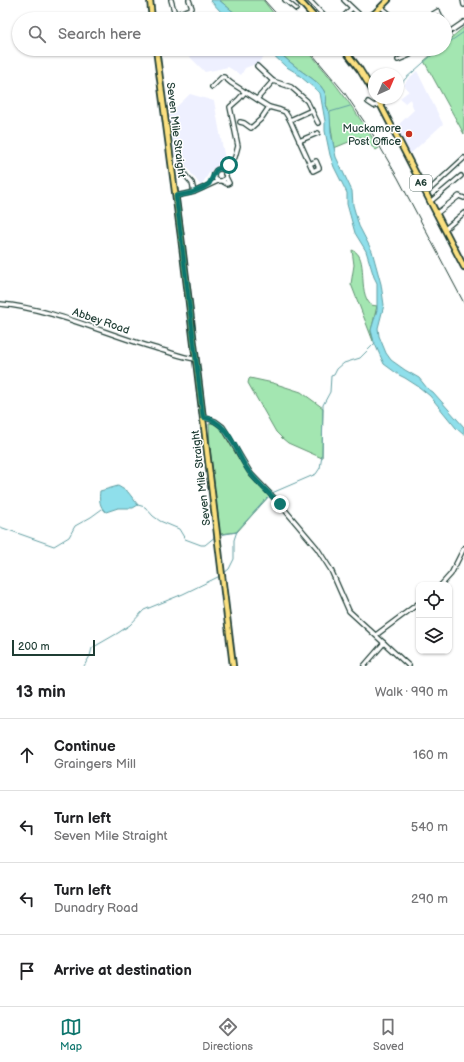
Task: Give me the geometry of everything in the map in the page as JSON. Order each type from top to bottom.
[{"type":"main road","points":[[150,0],[151,12]]},
{"type":"main road","points":[[299,0],[310,12]]},
{"type":"main road","points":[[374,12],[388,0]]},
{"type":"main road","name":"Seven Mile Straight","points":[[157,56],[176,196],[233,666]]},
{"type":"main road","points":[[349,56],[368,83]]},
{"type":"main road","name":"A6","points":[[380,104],[464,267]]},
{"type":"street","points":[[171,0],[174,12]]},
{"type":"street","points":[[181,12],[191,9],[189,0]]},
{"type":"street","points":[[285,0],[294,6]]},
{"type":"street","points":[[309,0],[320,12]]},
{"type":"street","points":[[344,0],[357,12]]},
{"type":"street","points":[[462,0],[464,5]]},
{"type":"street","points":[[381,7],[387,12]]},
{"type":"street","points":[[348,12],[352,8]]},
{"type":"street","points":[[452,30],[464,22]]},
{"type":"street","points":[[398,60],[407,56]]},
{"type":"street","points":[[257,66],[273,80],[292,88],[308,102],[318,123]]},
{"type":"street","points":[[212,87],[224,77],[257,100],[269,107],[282,111],[290,120],[310,164]]},
{"type":"street","points":[[257,100],[273,80]]},
{"type":"street","points":[[176,196],[194,192],[209,184],[220,181],[226,175],[236,155],[238,144],[230,107],[239,100],[245,92]]},
{"type":"street","points":[[371,104],[374,106],[380,104]]},
{"type":"street","points":[[240,122],[251,128],[261,119],[269,107]]},
{"type":"street","points":[[290,120],[312,110]]},
{"type":"street","points":[[300,142],[317,134],[317,140]]},
{"type":"street","points":[[426,192],[464,158]]},
{"type":"street","points":[[181,163],[185,175],[192,183],[194,192]]},
{"type":"street","points":[[209,184],[215,172],[232,163]]},
{"type":"street","points":[[214,175],[215,179],[227,184],[229,183],[223,170],[220,169]]},
{"type":"street","points":[[430,202],[461,176]]},
{"type":"street","points":[[436,214],[459,196],[464,198]]},
{"type":"street","points":[[444,229],[464,212]]},
{"type":"street","name":"Abbey Road","points":[[0,304],[50,314],[140,344],[196,359]]},
{"type":"street","points":[[203,417],[215,421],[225,430],[248,469],[294,521],[324,559],[331,570],[349,611],[409,666]]},
{"type":"street","points":[[444,582],[451,574],[464,548]]},
{"type":"street","points":[[376,635],[416,605]]},
{"type":"street","points":[[364,666],[384,643]]},
{"type":"shaded area","points":[[189,56],[264,56],[258,63],[245,68],[241,75],[228,67],[205,72]]},
{"type":"shaded area","points":[[417,71],[443,124],[409,155],[395,128],[414,110],[410,99],[405,103],[404,102],[404,95],[409,91],[404,85]]},
{"type":"shaded area","points":[[190,94],[214,101],[225,160],[209,173],[201,186],[184,164],[187,160],[180,152],[174,157],[168,120],[171,112]]},
{"type":"green space","points":[[219,0],[263,0],[272,12],[234,12]]},
{"type":"green space","points":[[464,27],[464,134],[424,61],[430,56],[452,56],[452,37]]},
{"type":"green space","points":[[284,56],[312,56],[345,97],[379,148],[376,150],[361,137],[334,148],[325,92],[316,82]]},
{"type":"green space","points":[[352,250],[360,259],[364,291],[367,299],[371,305],[377,306],[371,331],[373,341],[351,284],[354,265]]},
{"type":"green space","points":[[250,378],[273,383],[301,392],[323,408],[322,458],[288,443],[276,432],[248,383]]},
{"type":"green space","points":[[211,423],[217,425],[227,435],[244,467],[269,496],[237,532],[220,534],[210,449],[209,424]]},
{"type":"water","points":[[210,0],[219,0],[234,12],[221,12]]},
{"type":"water","points":[[274,56],[284,56],[316,82],[325,92],[326,105],[330,114],[331,133],[336,157],[352,191],[353,205],[359,226],[372,251],[381,284],[384,305],[378,328],[379,336],[386,353],[391,360],[419,378],[427,388],[433,392],[464,427],[464,435],[456,428],[430,396],[384,364],[374,342],[371,330],[377,310],[377,283],[366,251],[355,233],[347,204],[347,193],[334,167],[330,155],[320,93],[295,72],[285,66]]},
{"type":"water","points":[[118,486],[128,492],[138,505],[133,508],[118,508],[106,512],[101,505],[100,491]]},
{"type":"waterway","points":[[452,40],[464,32]]},
{"type":"waterway","points":[[404,80],[431,56]]},
{"type":"waterway","points":[[330,112],[350,106]]},
{"type":"waterway","points":[[272,493],[316,474],[320,468],[322,456],[323,405],[330,392],[331,376],[334,375],[337,369],[344,363],[360,358],[375,343]]},
{"type":"waterway","points":[[224,573],[229,569],[234,559],[234,540],[237,531],[269,496]]},
{"type":"waterway","points":[[138,505],[145,507],[160,521],[179,529],[185,539],[205,545],[216,536]]},
{"type":"waterway","points":[[0,527],[54,546],[69,537],[75,526],[102,509]]},
{"type":"waterway","points":[[219,535],[237,532]]},
{"type":"waterway","points":[[84,666],[90,656],[92,648],[130,625],[144,610],[183,594],[220,576]]},
{"type":"railway","points":[[264,0],[275,12]]},
{"type":"railway","points":[[314,56],[344,92],[372,133],[398,178],[464,303]]},
{"type":"place","name":"Muckamore Post Office","points":[[409,134]]},
{"type":"route","points":[[229,165],[216,170],[212,180],[203,188],[191,193],[176,196],[203,417],[212,419],[223,427],[256,480],[280,504]]}]
